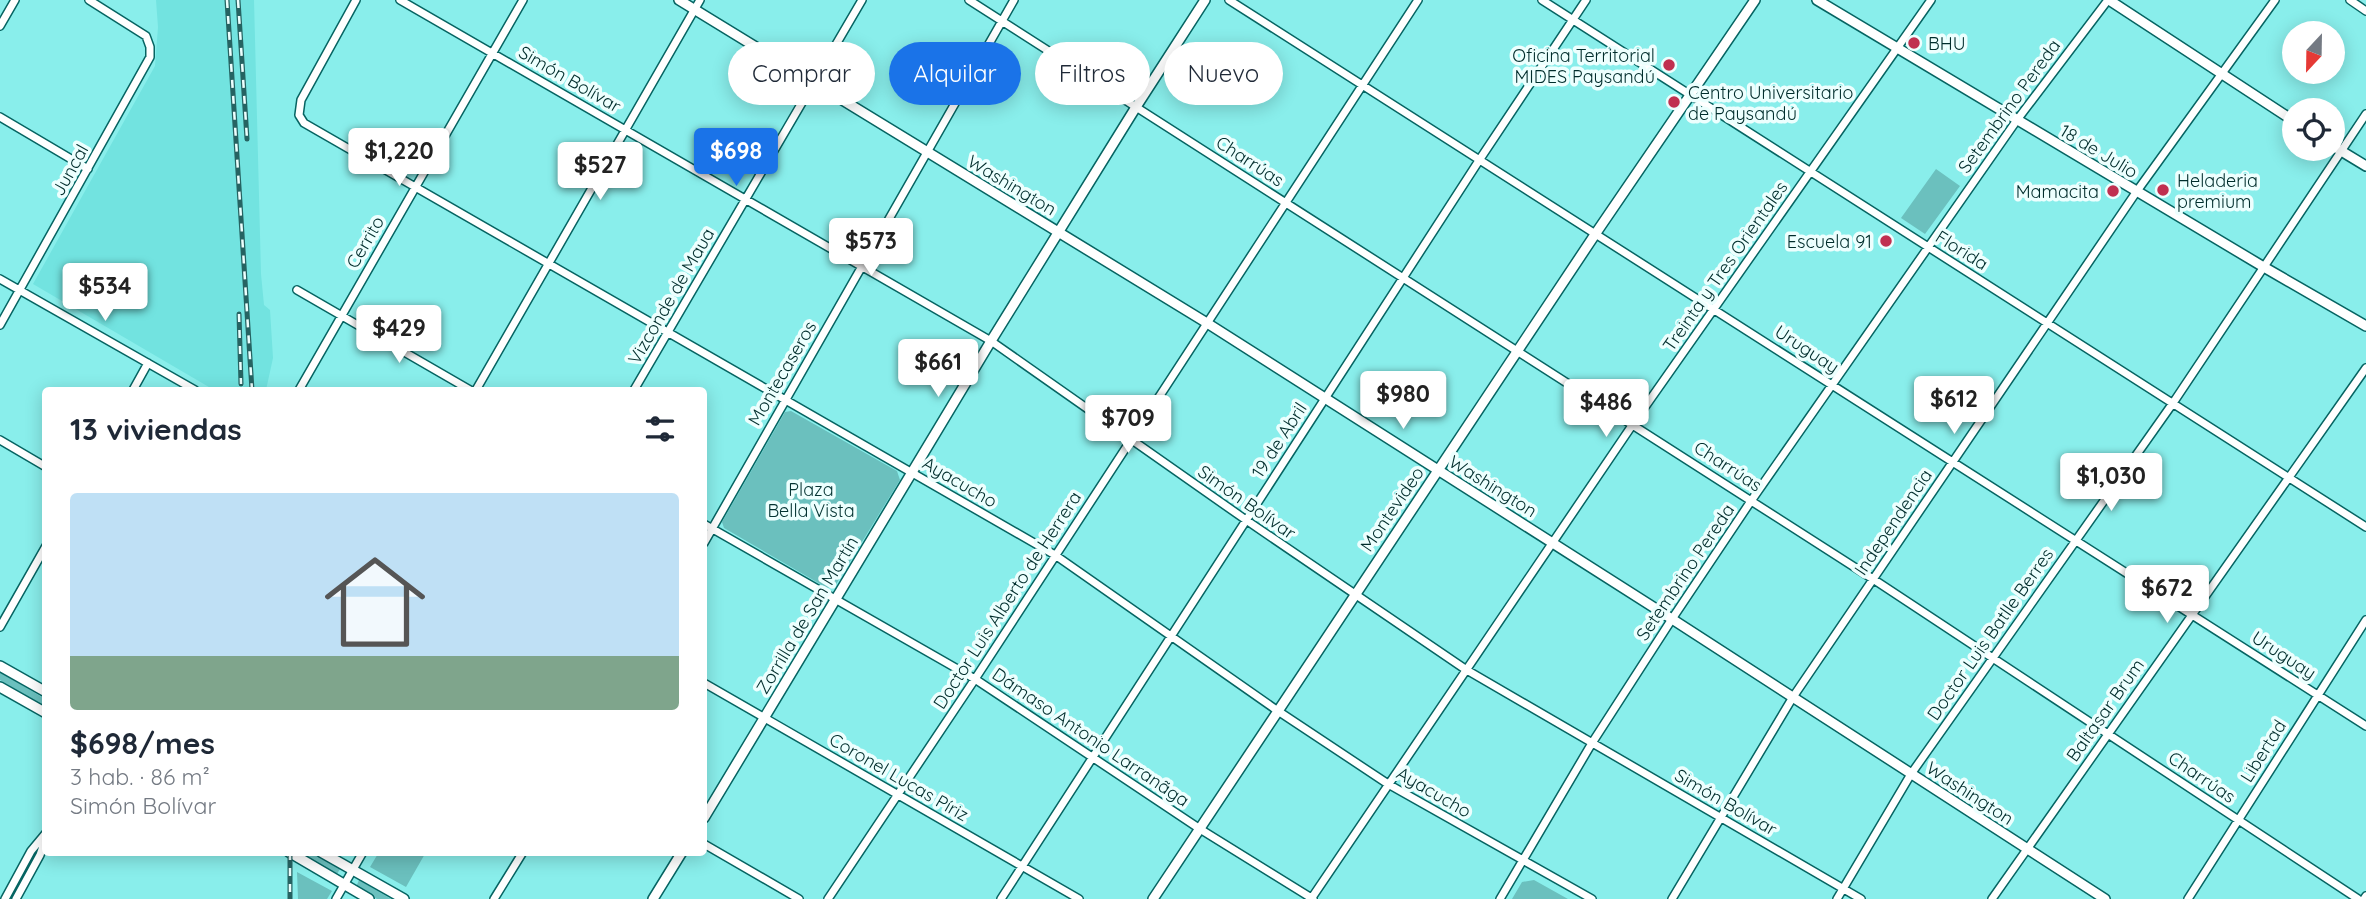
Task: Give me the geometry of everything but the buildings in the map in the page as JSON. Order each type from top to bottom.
[{"type":"street","points":[[0,26],[15,0]]},
{"type":"street","name":"Juncal","points":[[0,325],[150,57],[146,36],[89,0]]},
{"type":"street","name":"Ayacucho","points":[[356,0],[301,100],[299,115],[304,123],[1055,555],[1278,711],[1388,784],[1592,899]]},
{"type":"street","name":"Simón Bolívar","points":[[400,0],[991,341],[1354,595],[1465,669],[1861,899]]},
{"type":"street","name":"Cerrito","points":[[301,387],[523,0]]},
{"type":"street","name":"Washington","points":[[679,0],[748,42]]},
{"type":"street","points":[[478,387],[700,0]]},
{"type":"street","name":"Vizconde de Maua","points":[[837,42],[862,0]]},
{"type":"street","name":"Charrúas","points":[[969,0],[1873,579],[2358,899]]},
{"type":"street","name":"Montecaseros","points":[[707,537],[1014,0]]},
{"type":"street","name":"Zorrilla de San Martín","points":[[707,813],[991,341],[1205,0]]},
{"type":"street","name":"Uruguay","points":[[1229,0],[2366,726]]},
{"type":"street","name":"Doctor Luis Alberto de Herrera","points":[[828,899],[975,679],[1418,0]]},
{"type":"street","name":"Florida","points":[[1542,0],[2366,527]]},
{"type":"street","name":"19 de Abril","points":[[1001,899],[1480,159],[1586,0]]},
{"type":"street","name":"Montevideo","points":[[1153,899],[1437,470],[1755,0]]},
{"type":"street","name":"18 de Julio","points":[[1817,0],[2366,326]]},
{"type":"street","name":"Treinta y Tres Orientales","points":[[1312,899],[1633,424],[1931,0]]},
{"type":"street","points":[[2108,0],[2282,113]]},
{"type":"street","name":"Setembrino Pereda","points":[[1500,899],[1592,743],[1751,501],[2017,120],[2108,0]]},
{"type":"street","name":"Independencia","points":[[1672,899],[1793,697],[2137,191],[2274,0]]},
{"type":"street","points":[[2350,0],[2366,11]]},
{"type":"street","name":"Vizconde de Maua","points":[[636,387],[801,105]]},
{"type":"street","name":"Washington","points":[[851,105],[1207,323],[2105,899]]},
{"type":"street","name":"Doctor Luis Batlle Berres","points":[[2345,138],[2366,114]]},
{"type":"street","points":[[0,117],[88,169]]},
{"type":"street","points":[[2345,153],[2366,166]]},
{"type":"street","name":"Doctor Luis Batlle Berres","points":[[1837,899],[1911,774],[2173,403],[2328,161]]},
{"type":"street","points":[[0,279],[190,387]]},
{"type":"street","points":[[298,290],[465,387]]},
{"type":"street","points":[[134,387],[148,363]]},
{"type":"street","name":"Baltasar Brum","points":[[1992,899],[2366,368]]},
{"type":"street","points":[[0,440],[42,465]]},
{"type":"street","name":"Dámaso Antonio Larranãga","points":[[707,526],[975,679],[1200,829],[1312,899]]},
{"type":"street","points":[[0,627],[42,553]]},
{"type":"street","name":"Libertad","points":[[2188,899],[2366,620]]},
{"type":"street","points":[[0,666],[42,690]]},
{"type":"street","name":"Coronel Lucas Píriz","points":[[707,685],[1079,899]]},
{"type":"street","points":[[0,687],[42,711]]},
{"type":"street","points":[[5,899],[31,851],[42,840]]},
{"type":"street","points":[[707,846],[799,899]]},
{"type":"street","points":[[16,899],[42,849]]},
{"type":"street","points":[[296,856],[369,899]]},
{"type":"street","points":[[328,856],[404,899]]},
{"type":"street","points":[[336,899],[361,856]]},
{"type":"street","points":[[494,899],[521,856]]},
{"type":"street","points":[[653,899],[680,856]]},
{"type":"shaded area","points":[[156,0],[254,0],[261,274],[264,305],[270,310],[273,358],[267,387],[209,387],[33,284],[155,66],[158,27]]},
{"type":"green space","points":[[1936,169],[1960,186],[1925,234],[1901,218]]},
{"type":"green space","name":"Plaza Bella Vista","points":[[791,411],[897,471],[900,480],[835,586],[827,588],[724,528],[722,522],[785,412]]},
{"type":"green space","points":[[0,672],[42,697],[42,705],[0,680]]},
{"type":"green space","points":[[305,856],[319,856],[340,869],[337,874]]},
{"type":"green space","points":[[377,856],[424,856],[406,887],[370,867]]},
{"type":"green space","points":[[297,872],[332,891],[327,899],[298,899]]},
{"type":"green space","points":[[359,880],[391,899],[377,899],[356,887]]},
{"type":"green space","points":[[1534,880],[1568,899],[1512,899],[1522,882]]},
{"type":"railway","points":[[227,0],[252,387]]},
{"type":"railway","points":[[238,0],[247,139]]},
{"type":"railway","points":[[239,314],[241,384]]},
{"type":"railway","points":[[290,856],[290,899]]},
{"type":"place","name":"BHU","points":[[1914,43]]},
{"type":"place","name":"Oficina Territorial MIDES Paysandú","points":[[1669,65]]},
{"type":"place","name":"Centro Universitario de Paysandú","points":[[1674,102]]},
{"type":"place","name":"Heladeria premium","points":[[2163,190]]},
{"type":"place","name":"Mamacita","points":[[2113,191]]},
{"type":"place","name":"Escuela 91","points":[[1886,241]]}]
